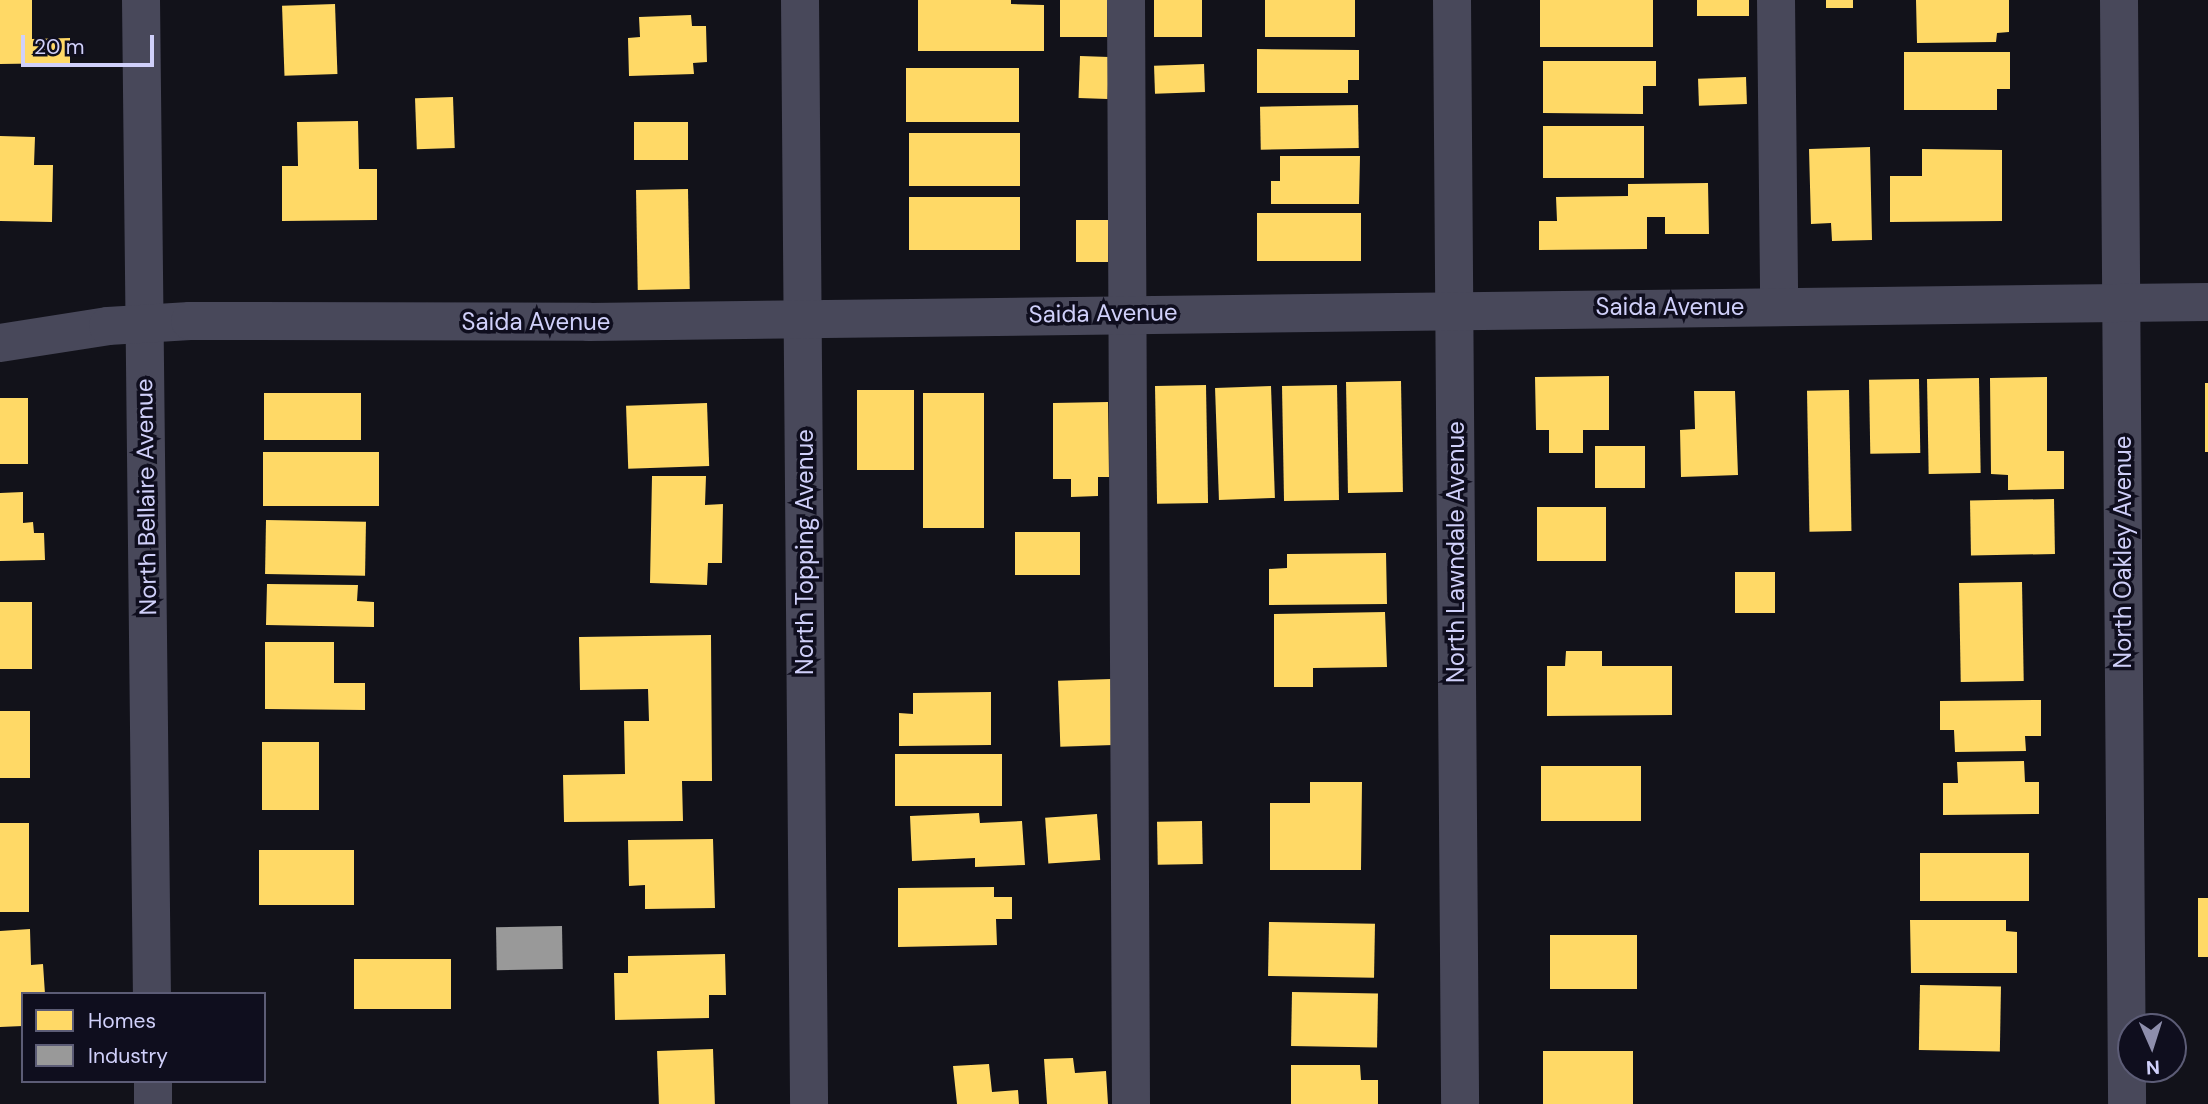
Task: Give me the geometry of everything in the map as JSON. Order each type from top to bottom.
[{"type":"street","name":"North Bellaire Avenue","points":[[141,0],[152,992]]},
{"type":"street","name":"North Topping Avenue","points":[[800,0],[809,1104]]},
{"type":"street","points":[[1126,0],[1125,313],[1131,1104]]},
{"type":"street","name":"North Lawndale Avenue","points":[[1452,0],[1461,1104]]},
{"type":"street","points":[[1776,0],[1779,307]]},
{"type":"street","name":"North Oakley Avenue","points":[[2119,0],[2126,1104]]},
{"type":"street","name":"Saida Avenue","points":[[0,343],[144,322],[589,323],[803,316],[2208,302]]},
{"type":"street","points":[[153,1083],[153,1104]]},
{"type":"building: Homes","points":[[0,0],[32,0],[32,39],[70,38],[70,63],[0,64]]},
{"type":"building: Homes","points":[[918,0],[1011,0],[1011,4],[1044,5],[1044,51],[918,51]]},
{"type":"building: Homes","points":[[1060,0],[1107,0],[1107,37],[1060,37]]},
{"type":"building: Homes","points":[[1154,0],[1202,0],[1202,37],[1154,37]]},
{"type":"building: Homes","points":[[1265,0],[1355,0],[1355,37],[1265,37]]},
{"type":"building: Homes","points":[[1540,0],[1653,0],[1653,47],[1540,47]]},
{"type":"building: Homes","points":[[1697,0],[1749,0],[1749,16],[1697,16]]},
{"type":"building: Homes","points":[[1826,0],[1853,0],[1853,8],[1826,8]]},
{"type":"building: Homes","points":[[1916,0],[2009,0],[2009,32],[1997,33],[1996,42],[1917,43]]},
{"type":"building: Homes","points":[[335,4],[337,74],[284,76],[282,6]]},
{"type":"building: Homes","points":[[691,15],[692,26],[706,26],[707,62],[693,63],[694,74],[629,76],[628,38],[640,37],[639,17]]},
{"type":"building: Homes","points":[[1257,49],[1359,50],[1359,80],[1348,80],[1348,93],[1257,93]]},
{"type":"building: Homes","points":[[1904,52],[2010,52],[2010,89],[1997,89],[1997,110],[1904,110]]},
{"type":"building: Homes","points":[[1080,56],[1109,57],[1108,99],[1079,98]]},
{"type":"building: Homes","points":[[1543,61],[1656,61],[1656,86],[1643,86],[1643,114],[1543,113]]},
{"type":"building: Homes","points":[[1204,64],[1205,92],[1155,94],[1154,66]]},
{"type":"building: Homes","points":[[906,68],[1019,68],[1019,122],[906,122]]},
{"type":"building: Homes","points":[[1746,77],[1747,104],[1699,106],[1698,79]]},
{"type":"building: Homes","points":[[453,97],[455,148],[417,149],[415,98]]},
{"type":"building: Homes","points":[[1358,105],[1359,148],[1261,150],[1260,107]]},
{"type":"building: Homes","points":[[358,121],[359,169],[377,169],[377,220],[282,221],[282,166],[298,166],[297,122]]},
{"type":"building: Homes","points":[[634,122],[688,122],[688,160],[634,160]]},
{"type":"building: Homes","points":[[1543,126],[1644,126],[1644,178],[1543,178]]},
{"type":"building: Homes","points":[[909,133],[1020,133],[1020,186],[909,186]]},
{"type":"building: Homes","points":[[0,136],[35,137],[34,165],[53,165],[52,222],[0,221]]},
{"type":"building: Homes","points":[[1870,147],[1872,240],[1832,241],[1831,223],[1811,224],[1809,149]]},
{"type":"building: Homes","points":[[1922,149],[2002,150],[2002,221],[1890,222],[1890,176],[1922,176]]},
{"type":"building: Homes","points":[[1280,156],[1360,156],[1359,204],[1271,204],[1271,181],[1280,181]]},
{"type":"building: Homes","points":[[1708,183],[1709,234],[1665,234],[1665,217],[1647,217],[1647,249],[1539,250],[1539,221],[1557,221],[1556,197],[1628,196],[1628,184]]},
{"type":"building: Homes","points":[[688,189],[690,289],[638,290],[636,190]]},
{"type":"building: Homes","points":[[909,197],[1020,197],[1020,250],[909,250]]},
{"type":"building: Homes","points":[[1257,213],[1361,213],[1361,261],[1257,261]]},
{"type":"building: Homes","points":[[1076,220],[1108,220],[1108,262],[1076,262]]},
{"type":"building: Homes","points":[[1609,376],[1609,430],[1583,430],[1583,453],[1549,453],[1549,430],[1536,430],[1535,377]]},
{"type":"building: Homes","points":[[2047,377],[2047,451],[2064,451],[2064,489],[2008,490],[2008,475],[1991,474],[1990,378]]},
{"type":"building: Homes","points":[[1979,378],[1981,473],[1929,474],[1927,379]]},
{"type":"building: Homes","points":[[1919,379],[1920,453],[1870,454],[1869,380]]},
{"type":"building: Homes","points":[[1401,381],[1403,492],[1348,493],[1346,382]]},
{"type":"building: Homes","points":[[2205,383],[2208,383],[2208,452],[2205,452]]},
{"type":"building: Homes","points":[[1206,385],[1208,503],[1157,504],[1155,386]]},
{"type":"building: Homes","points":[[1337,385],[1339,500],[1284,501],[1282,386]]},
{"type":"building: Homes","points":[[1271,386],[1275,498],[1219,500],[1215,388]]},
{"type":"building: Homes","points":[[857,390],[914,390],[914,470],[857,470]]},
{"type":"building: Homes","points":[[1849,390],[1851,531],[1809,532],[1807,391]]},
{"type":"building: Homes","points":[[1694,391],[1735,391],[1738,475],[1681,477],[1680,430],[1695,429]]},
{"type":"building: Homes","points":[[264,393],[361,393],[361,440],[264,440]]},
{"type":"building: Homes","points":[[923,393],[984,393],[984,528],[923,528]]},
{"type":"building: Homes","points":[[0,398],[28,398],[28,464],[0,464]]},
{"type":"building: Homes","points":[[1108,402],[1109,477],[1098,477],[1098,496],[1071,497],[1071,479],[1053,479],[1053,403]]},
{"type":"building: Homes","points":[[707,403],[709,466],[628,469],[626,406]]},
{"type":"building: Homes","points":[[1595,446],[1645,446],[1645,488],[1595,488]]},
{"type":"building: Homes","points":[[263,452],[379,452],[379,506],[263,506]]},
{"type":"building: Homes","points":[[652,476],[706,476],[705,505],[723,504],[722,563],[708,563],[707,585],[650,583]]},
{"type":"building: Homes","points":[[23,492],[23,523],[33,522],[34,533],[44,533],[45,560],[0,561],[0,493]]},
{"type":"building: Homes","points":[[2054,499],[2055,554],[1971,555],[1970,500]]},
{"type":"building: Homes","points":[[1537,507],[1606,507],[1606,561],[1537,561]]},
{"type":"building: Homes","points":[[266,520],[366,522],[365,576],[265,574]]},
{"type":"building: Homes","points":[[1015,532],[1080,532],[1080,575],[1015,575]]},
{"type":"building: Homes","points":[[1386,553],[1387,604],[1269,605],[1269,569],[1287,568],[1287,554]]},
{"type":"building: Homes","points":[[1735,572],[1775,572],[1775,613],[1735,613]]},
{"type":"building: Homes","points":[[2022,582],[2024,681],[1961,682],[1959,583]]},
{"type":"building: Homes","points":[[267,584],[358,585],[357,601],[374,602],[374,627],[266,625]]},
{"type":"building: Homes","points":[[0,602],[32,602],[32,669],[0,669]]},
{"type":"building: Homes","points":[[1385,612],[1387,667],[1313,668],[1313,687],[1274,687],[1274,614]]},
{"type":"building: Homes","points":[[711,635],[712,781],[682,781],[683,821],[564,822],[563,775],[625,774],[624,721],[649,721],[648,689],[580,690],[579,637]]},
{"type":"building: Homes","points":[[265,642],[334,642],[334,683],[365,683],[365,710],[265,709]]},
{"type":"building: Homes","points":[[1566,651],[1602,651],[1602,666],[1672,666],[1672,715],[1547,716],[1547,666],[1565,666]]},
{"type":"building: Homes","points":[[1111,679],[1113,745],[1060,747],[1058,681]]},
{"type":"building: Homes","points":[[991,692],[991,745],[899,746],[899,713],[913,714],[913,693]]},
{"type":"building: Homes","points":[[2041,700],[2041,736],[2025,736],[2026,751],[1955,752],[1954,730],[1940,730],[1940,701]]},
{"type":"building: Homes","points":[[0,711],[30,711],[30,778],[0,778]]},
{"type":"building: Homes","points":[[262,742],[319,742],[319,810],[262,810]]},
{"type":"building: Homes","points":[[895,754],[1002,754],[1002,806],[895,806]]},
{"type":"building: Homes","points":[[2024,761],[2025,782],[2039,782],[2039,814],[1943,815],[1943,783],[1958,783],[1957,762]]},
{"type":"building: Homes","points":[[1541,766],[1641,766],[1641,821],[1541,821]]},
{"type":"building: Homes","points":[[1310,782],[1362,782],[1361,870],[1270,870],[1270,803],[1310,803]]},
{"type":"building: Homes","points":[[979,813],[980,823],[1022,821],[1025,865],[975,867],[975,858],[912,861],[910,816]]},
{"type":"building: Homes","points":[[1097,814],[1100,860],[1048,864],[1045,818]]},
{"type":"building: Homes","points":[[1202,821],[1203,864],[1158,865],[1157,822]]},
{"type":"building: Homes","points":[[0,823],[29,823],[29,912],[0,912]]},
{"type":"building: Homes","points":[[713,839],[715,908],[645,909],[645,885],[629,886],[628,840]]},
{"type":"building: Homes","points":[[259,850],[354,850],[354,905],[259,905]]},
{"type":"building: Homes","points":[[1920,853],[2029,853],[2029,901],[1920,901]]},
{"type":"building: Homes","points":[[994,887],[994,897],[1012,897],[1012,919],[996,919],[997,945],[898,947],[898,888]]},
{"type":"building: Homes","points":[[2198,898],[2208,898],[2208,957],[2198,957]]},
{"type":"building: Homes","points":[[1910,920],[2006,920],[2006,931],[2017,932],[2017,973],[1911,973]]},
{"type":"building: Homes","points":[[1269,922],[1375,924],[1374,978],[1268,976]]},
{"type":"building: Homes","points":[[30,929],[31,965],[43,964],[45,992],[21,992],[21,1026],[0,1027],[0,931]]},
{"type":"building: Homes","points":[[1550,935],[1637,935],[1637,989],[1550,989]]},
{"type":"building: Homes","points":[[725,954],[726,995],[709,995],[709,1018],[615,1020],[614,973],[628,973],[628,956]]},
{"type":"building: Homes","points":[[354,959],[451,959],[451,1009],[354,1009]]},
{"type":"building: Homes","points":[[1920,985],[2001,986],[2000,1051],[1919,1050]]},
{"type":"building: Homes","points":[[1292,992],[1378,994],[1377,1047],[1291,1046]]},
{"type":"building: Homes","points":[[713,1049],[715,1104],[659,1104],[657,1051]]},
{"type":"building: Homes","points":[[1543,1051],[1633,1051],[1633,1104],[1543,1104]]},
{"type":"building: Homes","points":[[1073,1058],[1075,1073],[1106,1071],[1108,1104],[1047,1104],[1044,1059]]},
{"type":"building: Homes","points":[[989,1064],[992,1092],[1018,1090],[1019,1104],[957,1104],[953,1066]]},
{"type":"building: Homes","points":[[1291,1065],[1360,1065],[1361,1080],[1378,1080],[1378,1104],[1291,1104]]},
{"type":"building: Industry","points":[[562,926],[563,969],[497,970],[496,927]]}]
